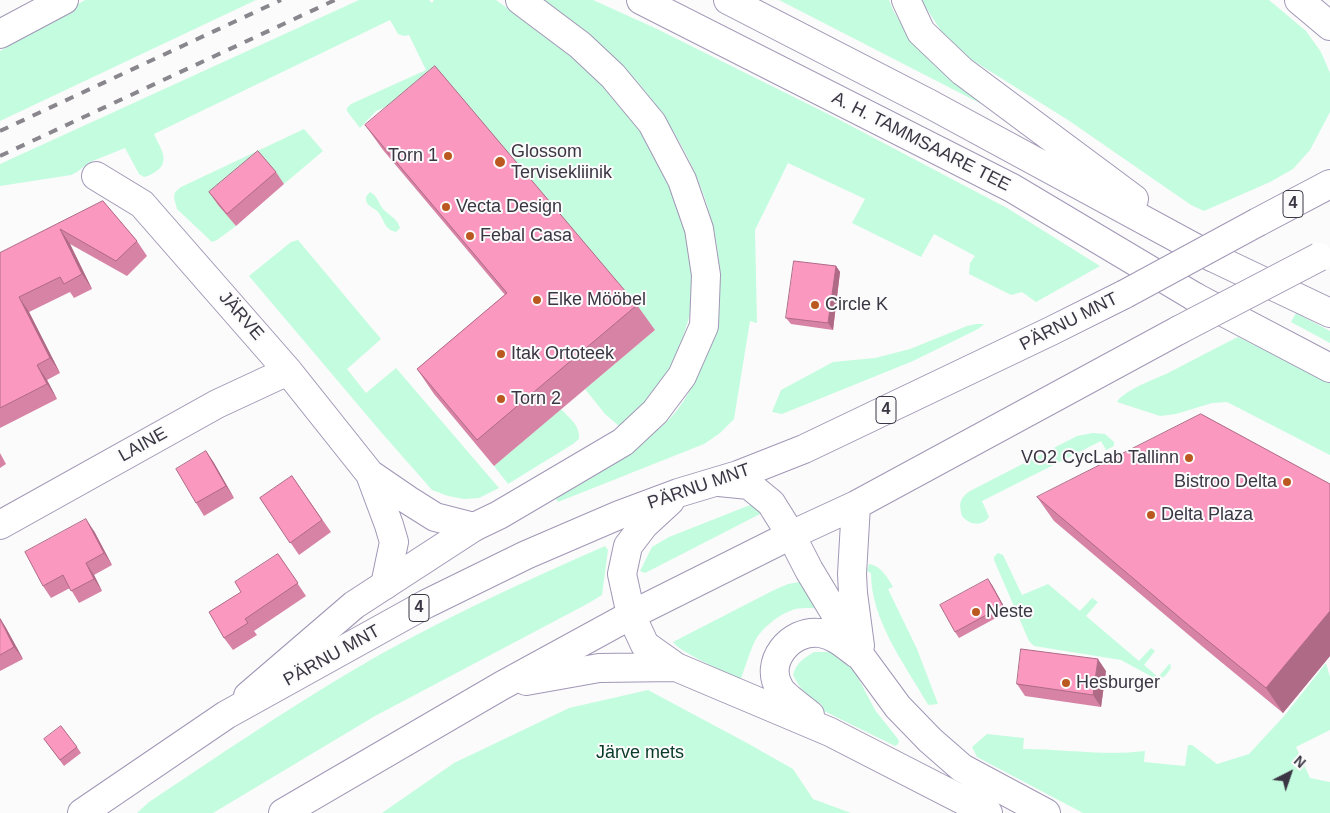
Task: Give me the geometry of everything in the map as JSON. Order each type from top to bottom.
[{"type":"main road","points":[[0,34],[64,0]]},
{"type":"main road","points":[[226,715],[354,605],[474,528],[623,442],[656,412],[682,376],[704,326],[706,275],[699,229],[682,180],[652,123],[613,76],[580,45],[520,0]]},
{"type":"main road","name":"A. H. TAMMSAARE TEE","points":[[640,0],[1012,188],[1196,297],[1330,368]]},
{"type":"main road","name":"A. H. TAMMSAARE TEE","points":[[728,0],[928,103],[1212,257]]},
{"type":"main road","points":[[906,0],[921,32],[962,70],[1212,257],[1330,313]]},
{"type":"main road","points":[[1299,0],[1330,26]]},
{"type":"main road","name":"JÄRVE","points":[[96,176],[142,204],[288,371],[370,474],[436,517],[474,528]]},
{"type":"main road","name":"PÄRNU MNT","points":[[82,813],[226,715],[426,604],[526,555],[619,515],[678,493],[738,475],[804,449],[1051,332],[1329,183]]},
{"type":"main road","points":[[283,813],[501,686],[631,615],[790,535],[856,505],[1179,330],[1325,254]]},
{"type":"main road","name":"LAINE","points":[[0,525],[217,404],[288,371]]},
{"type":"main road","name":"JÄRVE","points":[[370,474],[394,542],[385,585]]},
{"type":"main road","points":[[718,482],[749,485],[771,503],[862,658],[898,706],[930,740],[962,768],[1046,813]]},
{"type":"main road","points":[[678,493],[644,525],[628,546],[622,574],[631,615],[645,645],[676,667],[830,732],[988,813]]},
{"type":"main road","points":[[856,505],[852,574],[862,658]]},
{"type":"main road","points":[[830,732],[781,691],[774,669],[778,657],[783,648],[793,640],[802,635],[819,633],[837,639],[862,658]]},
{"type":"main road","points":[[501,686],[599,668],[676,667]]},
{"type":"green space","points":[[85,0],[256,0],[0,121],[0,51]]},
{"type":"green space","points":[[359,0],[429,0],[432,3],[434,0],[496,0],[576,58],[626,110],[649,143],[670,180],[685,227],[692,264],[691,311],[678,353],[660,384],[638,413],[619,426],[605,414],[585,389],[655,330],[425,91],[376,111],[360,128],[347,111],[351,104],[426,70],[409,35],[398,34],[390,20],[154,134],[164,157],[162,166],[150,175],[144,177],[139,174],[125,148],[90,162],[71,175],[0,186],[0,164]]},
{"type":"green space","points":[[539,0],[593,0],[655,28],[836,118],[1007,208],[1100,266],[1036,302],[1022,292],[1011,295],[969,274],[970,263],[975,256],[934,234],[921,257],[852,223],[865,199],[788,163],[755,230],[757,323],[750,321],[734,419],[720,433],[704,444],[558,502],[554,496],[650,435],[678,409],[695,380],[708,348],[719,303],[720,272],[711,216],[702,189],[677,137],[638,82],[604,48],[568,18]]},
{"type":"green space","points":[[779,0],[889,0],[911,40],[935,66],[999,113]]},
{"type":"green space","points":[[921,0],[1269,0],[1306,31],[1321,52],[1330,73],[1330,112],[1310,150],[1293,169],[1270,182],[1204,211],[1191,205],[1068,120],[972,60],[947,40]]},
{"type":"green space","points":[[304,129],[323,151],[284,184],[266,163],[218,204],[236,226],[217,240],[212,242],[177,209],[174,198],[175,192],[181,187]]},
{"type":"green space","points":[[370,192],[383,209],[397,222],[400,228],[396,232],[386,226],[380,214],[367,203],[366,197]]},
{"type":"green space","points":[[298,240],[381,339],[347,369],[366,393],[396,368],[499,488],[479,498],[464,499],[432,490],[249,276],[291,242]]},
{"type":"green space","points":[[1296,313],[1330,331],[1330,343],[1291,322]]},
{"type":"green space","points":[[976,324],[984,324],[978,329],[913,361],[782,414],[772,412],[781,390],[833,362],[875,358],[910,349]]},
{"type":"green space","points":[[1238,337],[1330,383],[1330,455],[1227,402],[1212,403],[1176,414],[1160,416],[1117,402],[1133,389]]},
{"type":"green space","points":[[561,409],[576,426],[579,439],[508,484],[494,466]]},
{"type":"green space","points":[[1093,433],[1105,434],[1114,442],[1114,446],[1106,450],[1101,441],[982,501],[989,517],[983,522],[972,523],[962,516],[961,502],[970,491],[1077,436]]},
{"type":"green space","points":[[750,505],[757,506],[764,512],[645,573],[640,571],[652,547],[669,537]]},
{"type":"green space","points":[[605,546],[608,550],[602,595],[587,604],[375,716],[213,813],[137,813],[149,802],[248,736],[381,654],[475,605]]},
{"type":"green space","points":[[998,553],[1003,555],[1022,595],[1048,584],[1080,611],[1092,598],[1098,602],[1086,616],[1139,661],[1151,648],[1155,651],[1144,665],[1158,677],[1170,663],[1171,668],[1166,675],[1156,679],[1121,660],[1034,646],[1029,641],[994,560]]},
{"type":"green space","points":[[869,564],[880,569],[893,587],[888,589],[917,649],[938,704],[929,705],[927,703],[890,641],[872,590],[871,573],[867,571]]},
{"type":"green space","points":[[805,581],[821,609],[805,608],[794,610],[785,613],[770,623],[755,641],[741,678],[736,678],[693,656],[673,642],[774,590],[788,584]]},
{"type":"green space","points":[[814,652],[830,652],[844,658],[855,672],[875,710],[898,739],[897,745],[895,746],[822,710],[822,705],[802,689],[793,675],[794,671],[798,664]]},
{"type":"green space","points":[[1326,663],[1330,677],[1330,730],[1296,747],[1310,778],[1330,782],[1330,813],[1083,813],[977,757],[972,747],[987,734],[1024,738],[1023,749],[1099,753],[1145,751],[1144,762],[1185,766],[1188,745],[1192,745],[1217,764],[1249,754],[1285,715]]},
{"type":"green space","name":"Järve mets","points":[[648,690],[793,769],[813,799],[851,813],[382,813],[454,763],[569,708]]},
{"type":"building","points":[[435,66],[637,305],[477,440],[417,369],[507,293],[365,125]]},
{"type":"building","points":[[258,151],[276,172],[227,214],[209,192]]},
{"type":"building","points":[[103,201],[137,241],[116,261],[60,229],[82,274],[64,284],[60,277],[19,297],[50,358],[37,365],[47,384],[0,408],[0,253]]},
{"type":"building","name":"Circle K","points":[[794,261],[836,266],[828,323],[786,318]]},
{"type":"building","points":[[1201,414],[1330,484],[1330,611],[1266,688],[1037,497]]},
{"type":"building","points":[[206,451],[226,486],[196,503],[176,469]]},
{"type":"building","points":[[292,476],[322,520],[290,543],[260,498]]},
{"type":"building","points":[[86,519],[104,553],[86,563],[94,579],[71,591],[63,575],[43,586],[25,552]]},
{"type":"building","points":[[278,554],[298,583],[245,619],[248,623],[224,638],[209,612],[241,592],[235,582]]},
{"type":"building","name":"Neste","points":[[988,579],[1003,606],[955,632],[940,605]]},
{"type":"building","points":[[0,619],[14,647],[0,655]]},
{"type":"building","name":"Hesburger","points":[[1021,649],[1098,659],[1093,695],[1017,684]]},
{"type":"building","points":[[61,726],[77,747],[60,760],[44,739]]},
{"type":"railway","points":[[0,131],[281,0]]},
{"type":"railway","points":[[0,156],[335,0]]},
{"type":"place","name":"Torn 1","points":[[448,156]]},
{"type":"place","name":"Glossom Tervisekliinik","points":[[500,162]]},
{"type":"place","name":"Vecta Design","points":[[446,207]]},
{"type":"place","name":"Febal Casa","points":[[470,236]]},
{"type":"place","name":"Elke Mööbel","points":[[537,300]]},
{"type":"place","name":"Circle K","points":[[815,305]]},
{"type":"place","name":"Itak Ortoteek","points":[[501,354]]},
{"type":"place","name":"Torn 2","points":[[501,399]]},
{"type":"place","name":"VO2 CycLab Tallinn","points":[[1189,458]]},
{"type":"place","name":"Bistroo Delta","points":[[1287,482]]},
{"type":"place","name":"Delta Plaza","points":[[1151,515]]},
{"type":"place","name":"Neste","points":[[976,612]]},
{"type":"place","name":"Hesburger","points":[[1066,683]]}]
